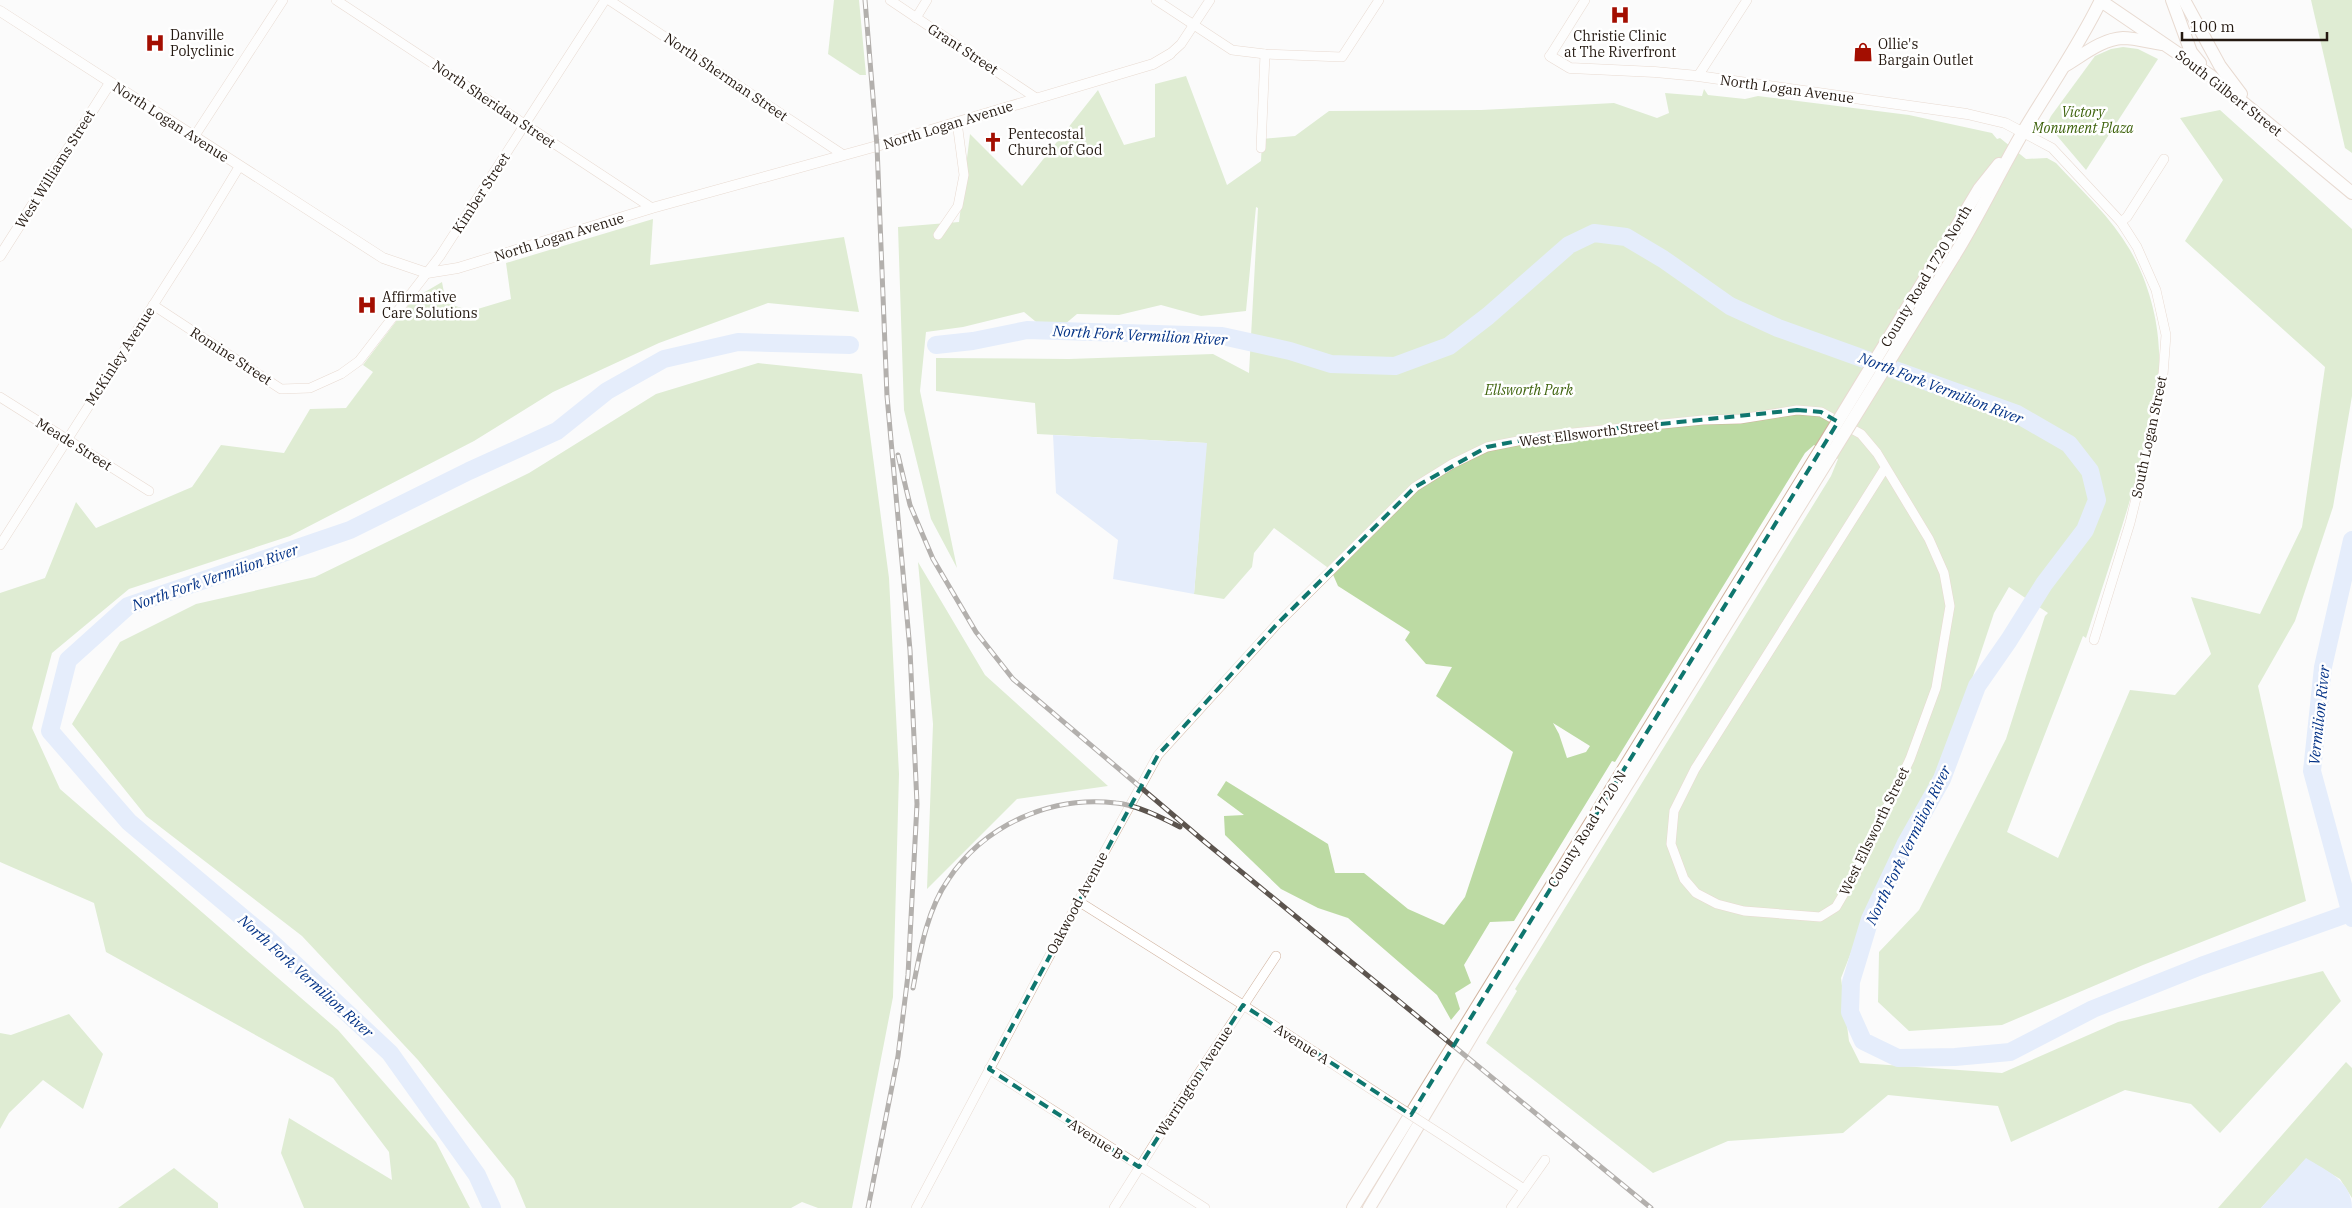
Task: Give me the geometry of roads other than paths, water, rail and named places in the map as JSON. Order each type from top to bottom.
[{"type":"main road","name":"South Gilbert Street","points":[[2102,0],[2211,76],[2352,192]]},
{"type":"main road","name":"County Road 1720 North","points":[[1826,452],[1948,252],[1974,224],[2022,132],[2064,66],[2102,0]]},
{"type":"main road","points":[[2172,0],[2191,52],[2211,76]]},
{"type":"main road","points":[[2184,0],[2220,66],[2252,109]]},
{"type":"main road","points":[[2064,66],[2111,40],[2123,38],[2167,45]]},
{"type":"main road","name":"County Road 1720 N","points":[[1353,1208],[1826,452]]},
{"type":"main road","name":"County Road 1720 N","points":[[1369,1208],[1826,452]]},
{"type":"street","points":[[194,137],[283,0]]},
{"type":"street","name":"North Sheridan Street","points":[[336,0],[652,208]]},
{"type":"street","name":"Kimber Street","points":[[341,374],[359,360],[427,273],[526,125],[605,0]]},
{"type":"street","name":"North Sherman Street","points":[[609,0],[842,154]]},
{"type":"street","name":"Grant Street","points":[[890,0],[1036,98]]},
{"type":"street","points":[[916,18],[927,0]]},
{"type":"street","points":[[1156,0],[1232,50],[1265,54],[1342,58],[1379,0]]},
{"type":"street","points":[[1170,54],[1181,44],[1210,0]]},
{"type":"street","points":[[1550,56],[1585,0]]},
{"type":"street","points":[[1698,76],[1747,0]]},
{"type":"street","name":"North Logan Avenue","points":[[0,12],[383,258],[427,273],[458,268],[652,208],[956,122],[1152,64],[1170,54]]},
{"type":"street","points":[[1261,148],[1265,54]]},
{"type":"street","name":"North Logan Avenue","points":[[1550,56],[1570,68],[1698,76],[1967,114],[2005,123],[2022,132]]},
{"type":"street","name":"West Williams Street","points":[[0,256],[110,83]]},
{"type":"street","points":[[938,235],[958,206],[964,175],[956,122]]},
{"type":"street","name":"South Logan Street","points":[[2022,132],[2052,148],[2121,222],[2137,247],[2156,290],[2166,336],[2163,375],[2152,433],[2130,523],[2094,640]]},
{"type":"street","points":[[2121,222],[2127,217],[2164,159]]},
{"type":"street","name":"McKinley Avenue","points":[[0,545],[239,167]]},
{"type":"street","name":"Romine Street","points":[[153,305],[281,389],[310,388],[341,374]]},
{"type":"street","name":"Meade Street","points":[[0,397],[149,491]]},
{"type":"street","name":"West Ellsworth Street","points":[[1278,624],[1415,487],[1452,464],[1487,447],[1543,436],[1702,420],[1740,419],[1797,410],[1821,412],[1860,434],[1877,454],[1929,539],[1944,573],[1950,606],[1936,688],[1910,758],[1857,871],[1836,907],[1820,917],[1744,911],[1716,904],[1696,893],[1684,879],[1671,844],[1674,811],[1694,769],[1885,468]]},
{"type":"street","name":"Oakwood Avenue","points":[[916,1208],[1078,901],[1158,755],[1278,624]]},
{"type":"street","name":"Avenue A","points":[[1078,901],[1243,1005],[1524,1189]]},
{"type":"street","name":"Warrington Avenue","points":[[1114,1208],[1276,956]]},
{"type":"street","name":"Avenue B","points":[[990,1069],[1205,1208]]},
{"type":"street","points":[[1511,1208],[1545,1160]]},
{"type":"water","points":[[1053,435],[1207,443],[1194,594],[1113,579],[1118,540],[1056,493]]},
{"type":"water","points":[[2306,1158],[2330,1172],[2343,1184],[2351,1199],[2352,1208],[2261,1208]]},
{"type":"waterway","name":"North Fork Vermilion River","points":[[936,345],[973,341],[1027,330],[1222,336],[1290,351],[1331,364],[1395,366],[1449,346],[1488,316],[1569,245],[1594,233],[1626,237],[1663,259],[1730,306],[1778,328],[2017,414],[2069,444],[2090,471],[2097,500],[2085,530],[2044,584],[1977,686],[1942,779],[1905,845],[1870,919],[1851,982],[1850,1012],[1863,1041],[1898,1058],[1955,1057],[2010,1052],[2093,1009],[2201,966],[2350,913]]},
{"type":"waterway","name":"North Fork Vermilion River","points":[[492,1208],[477,1175],[390,1053],[267,938],[129,822],[50,731],[68,660],[128,606],[350,530],[469,471],[557,431],[607,391],[664,359],[738,342],[850,345]]},
{"type":"waterway","name":"Vermilion River","points":[[2352,540],[2323,667],[2312,771],[2352,918]]},
{"type":"railway","points":[[865,0],[877,146],[887,396],[910,650],[917,804],[908,975],[898,1056],[868,1208]]},
{"type":"railway","points":[[898,455],[910,505],[933,559],[976,632],[1013,679],[1205,842],[1651,1208]]},
{"type":"railway","points":[[913,988],[925,932],[941,892],[963,861],[980,844],[1000,829],[1044,809],[1067,804],[1092,802],[1132,806],[1180,827]]},
{"type":"place","name":"Christie Clinic at The Riverfront","points":[[1620,15]]},
{"type":"place","name":"Danville Polyclinic","points":[[155,43]]},
{"type":"place","name":"Ollie's Bargain Outlet","points":[[1863,52]]},
{"type":"place","name":"Pentecostal Church of God","points":[[993,142]]},
{"type":"place","name":"Affirmative Care Solutions","points":[[367,305]]},
{"type":"park label","name":"Victory Monument Plaza","points":[[2083,120]]},
{"type":"park label","name":"Ellsworth Park","points":[[1529,390]]}]
